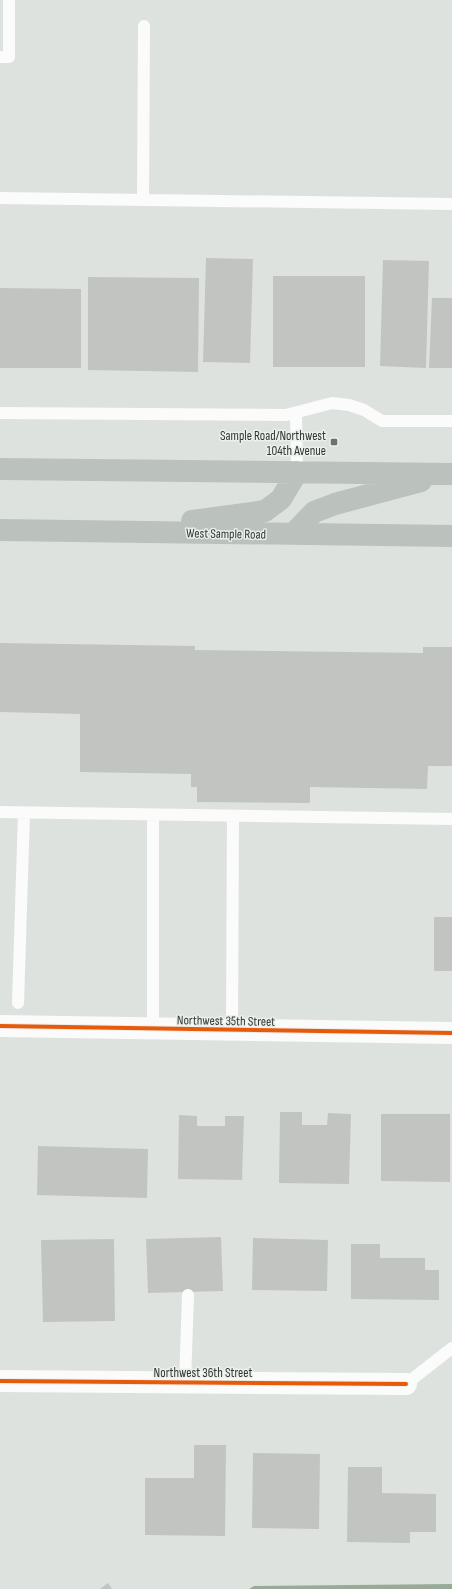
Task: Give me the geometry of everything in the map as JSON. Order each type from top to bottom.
[{"type":"main road","points":[[0,468],[451,474]]},
{"type":"main road","points":[[121,531],[265,511],[281,499],[297,472]]},
{"type":"main road","points":[[293,534],[314,512],[335,504],[451,474]]},
{"type":"main road","name":"West Sample Road","points":[[0,530],[452,536]]},
{"type":"street","name":"Northwest 35th Street","points":[[0,1026],[452,1033]]},
{"type":"street","name":"Northwest 36th Street","points":[[0,1381],[406,1384]]},
{"type":"lane","points":[[4,57],[9,0]]},
{"type":"lane","points":[[143,200],[144,26]]},
{"type":"lane","points":[[0,198],[452,204]]},
{"type":"lane","points":[[0,413],[286,416],[332,403],[349,405],[364,410],[382,420],[452,421]]},
{"type":"lane","points":[[296,413],[297,472]]},
{"type":"lane","points":[[0,812],[452,819]]},
{"type":"lane","points":[[18,1003],[24,813]]},
{"type":"lane","points":[[153,814],[153,1029]]},
{"type":"lane","points":[[232,1030],[233,816]]},
{"type":"lane","points":[[185,1382],[188,1295]]},
{"type":"lane","points":[[406,1384],[452,1348]]},
{"type":"shaded area","points":[[452,1584],[452,1589],[249,1589],[254,1586]]},
{"type":"building","points":[[206,258],[253,259],[250,363],[203,362]]},
{"type":"building","points":[[383,260],[429,261],[426,368],[380,366]]},
{"type":"building","points":[[273,276],[365,276],[365,367],[273,367]]},
{"type":"building","points":[[88,277],[199,278],[198,372],[88,370]]},
{"type":"building","points":[[0,288],[81,289],[81,368],[0,368]]},
{"type":"building","points":[[432,298],[452,298],[452,368],[429,368]]},
{"type":"building","points":[[0,643],[195,646],[195,650],[423,653],[423,647],[452,647],[452,766],[428,766],[427,789],[310,787],[310,803],[197,802],[197,787],[191,787],[191,774],[80,772],[80,714],[0,712]]},
{"type":"building","points":[[434,917],[452,917],[452,971],[434,971]]},
{"type":"building","points":[[280,1112],[302,1112],[302,1125],[327,1125],[328,1113],[351,1114],[349,1184],[279,1183]]},
{"type":"building","points":[[381,1114],[450,1114],[450,1182],[381,1181]]},
{"type":"building","points":[[179,1115],[197,1116],[197,1126],[225,1126],[225,1116],[244,1116],[242,1180],[178,1179]]},
{"type":"building","points":[[38,1146],[148,1149],[147,1198],[37,1195]]},
{"type":"building","points":[[221,1237],[223,1291],[148,1293],[146,1239]]},
{"type":"building","points":[[253,1238],[328,1240],[327,1291],[252,1290]]},
{"type":"building","points":[[114,1239],[115,1321],[43,1322],[41,1240]]},
{"type":"building","points":[[351,1244],[380,1244],[380,1258],[425,1258],[425,1270],[439,1270],[439,1300],[351,1299]]},
{"type":"building","points":[[194,1445],[226,1445],[225,1536],[145,1535],[145,1478],[194,1478]]},
{"type":"building","points":[[253,1453],[320,1454],[319,1529],[252,1528]]},
{"type":"building","points":[[348,1467],[382,1467],[382,1493],[436,1494],[436,1532],[410,1532],[410,1543],[347,1542]]},
{"type":"building","points":[[108,1583],[112,1589],[100,1589]]},
{"type":"cycle path","points":[[0,1026],[452,1033]]},
{"type":"cycle path","points":[[0,1381],[406,1384]]},
{"type":"place","name":"Sample Road/Northwest 104th Avenue","points":[[334,442]]}]
